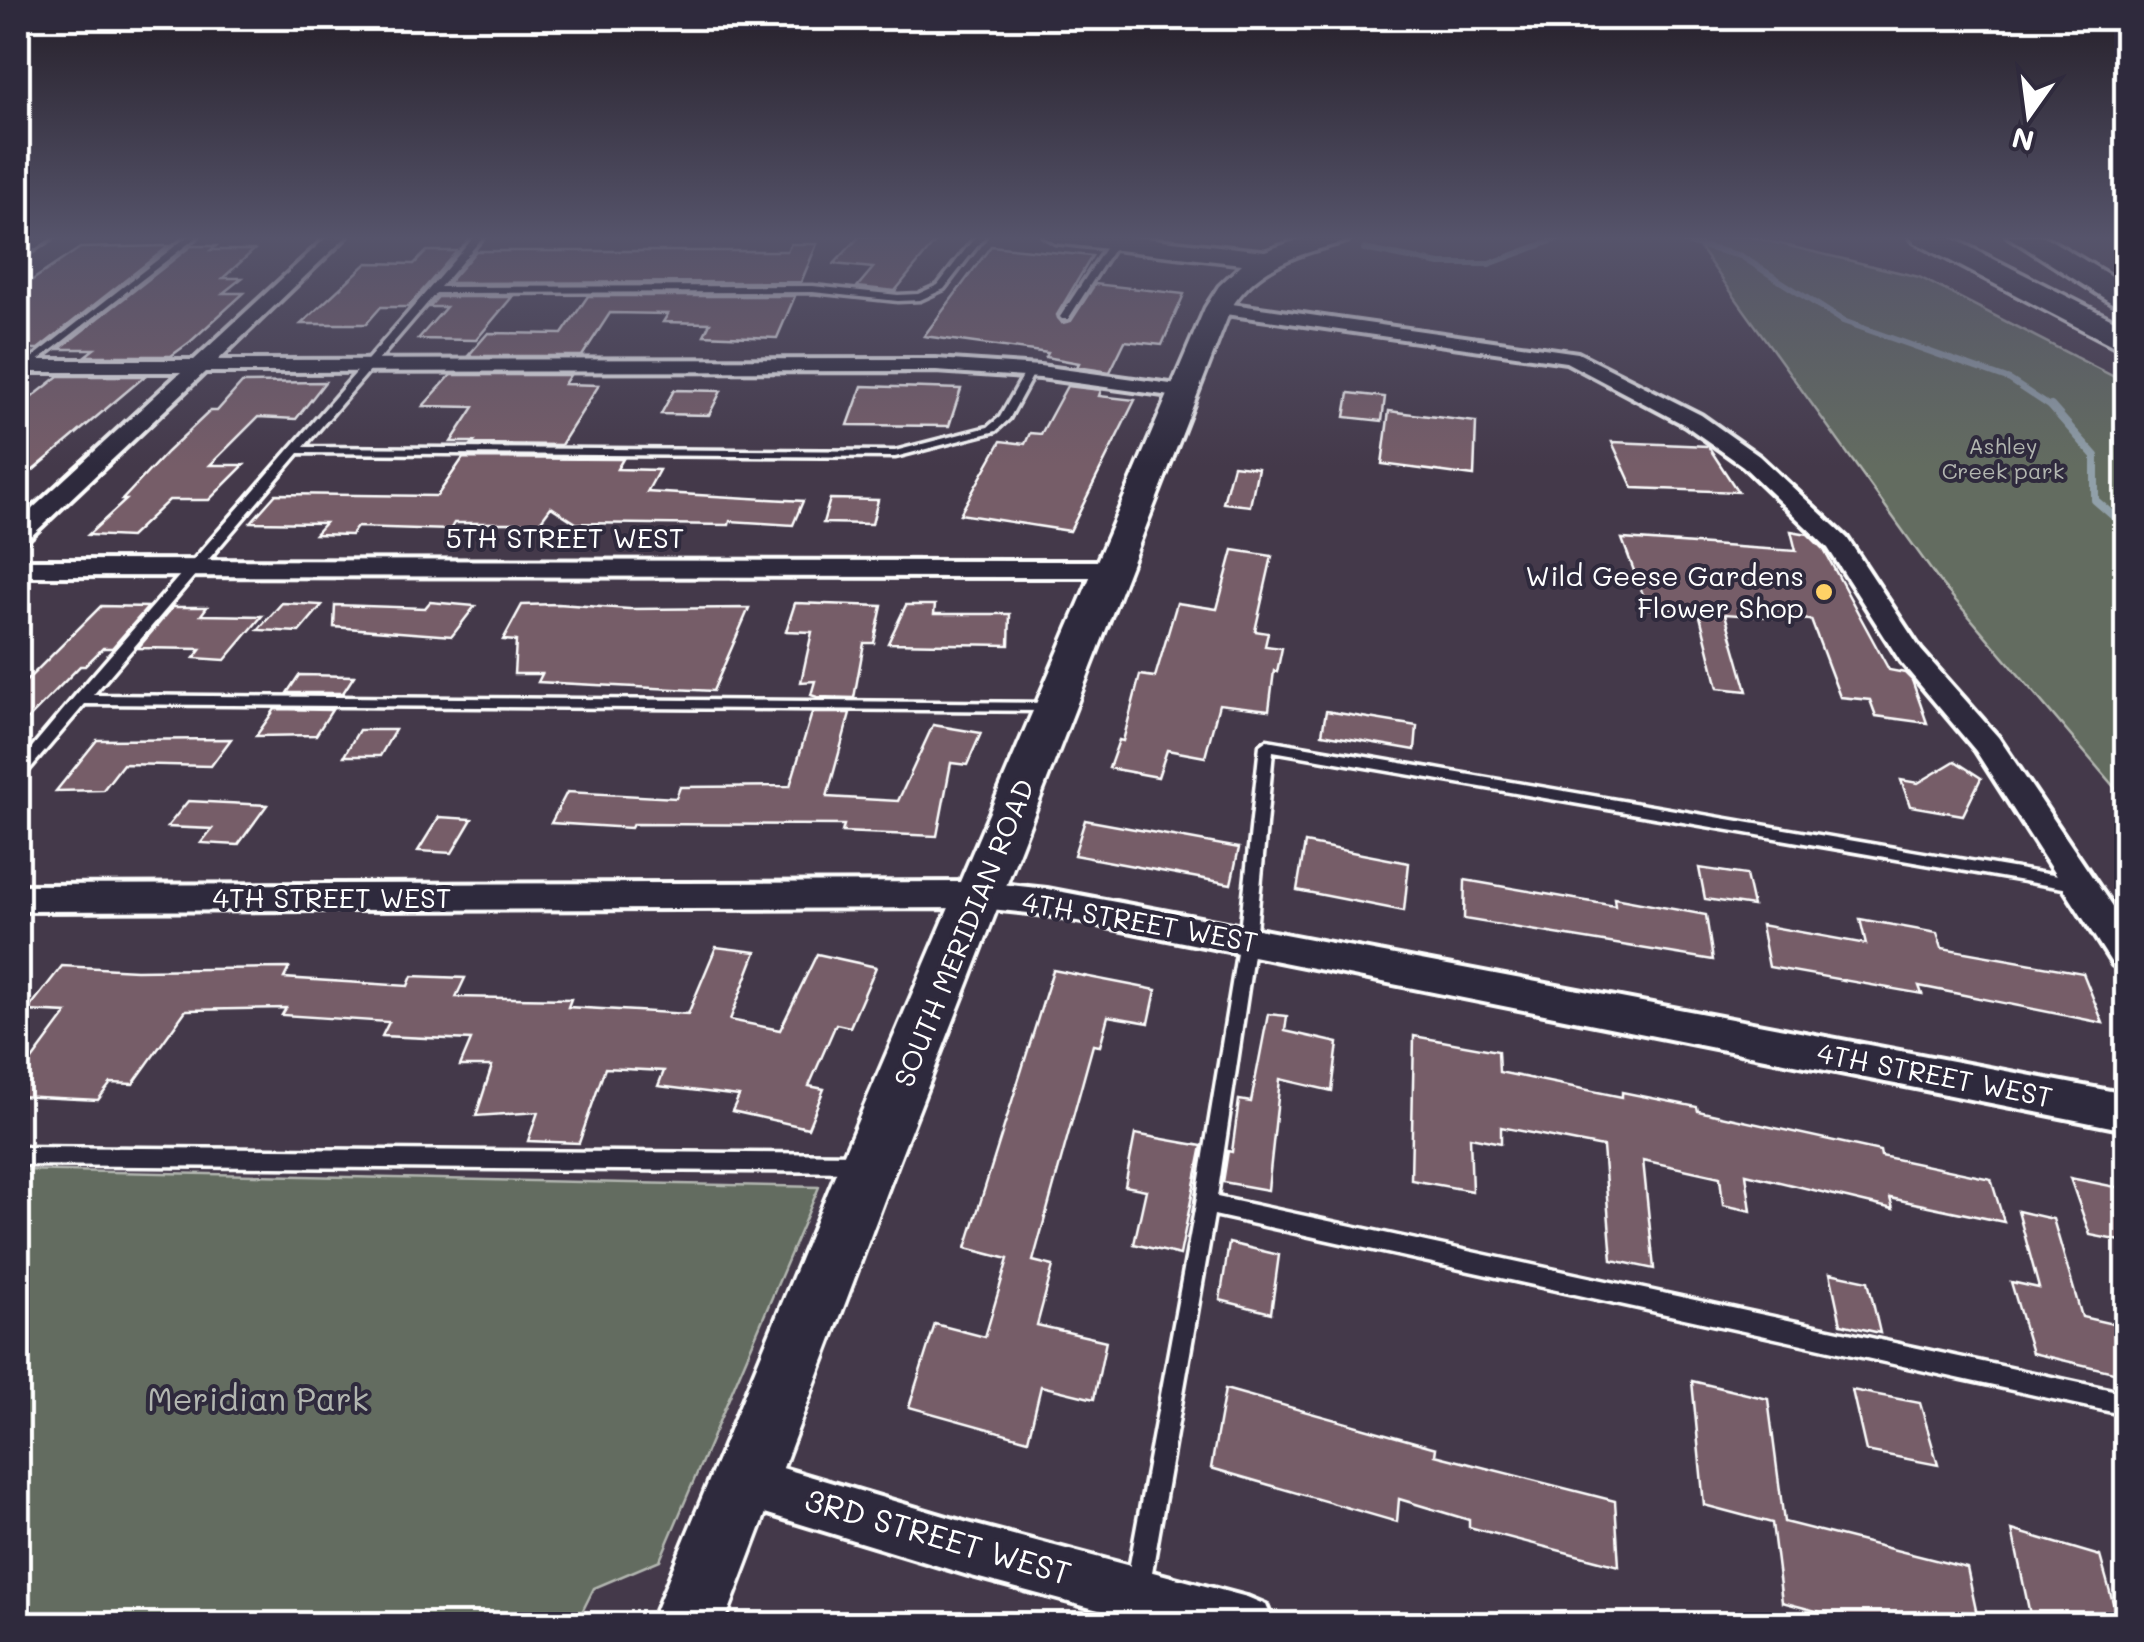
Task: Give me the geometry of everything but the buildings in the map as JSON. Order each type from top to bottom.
[{"type":"highway","points":[[2073,313],[2126,340]]},
{"type":"street","points":[[18,534],[257,313]]},
{"type":"street","name":"SOUTH MERIDIAN ROAD","points":[[687,1624],[869,1164],[1216,313]]},
{"type":"street","points":[[1251,313],[1571,357],[1693,420],[1751,460],[1838,543],[1911,656],[1987,744],[2126,954]]},
{"type":"street","points":[[21,368],[918,365],[1030,371],[1185,392]]},
{"type":"street","name":"5TH STREET WEST","points":[[18,568],[1112,569]]},
{"type":"street","name":"4TH STREET WEST","points":[[18,898],[981,895],[1047,902],[2126,1112]]},
{"type":"street","name":"3RD STREET WEST","points":[[745,1482],[968,1549],[1133,1609],[1247,1624]]},
{"type":"lane","points":[[21,368],[94,313]]},
{"type":"lane","points":[[18,773],[415,313]]},
{"type":"lane","points":[[1065,317],[1068,313]]},
{"type":"lane","points":[[296,450],[895,454],[992,429],[1004,419],[1030,371]]},
{"type":"lane","points":[[80,699],[1056,708]]},
{"type":"lane","points":[[1133,1609],[1206,1204],[1247,941],[1267,744],[2080,884]]},
{"type":"lane","points":[[18,1156],[869,1164]]},
{"type":"lane","points":[[1206,1204],[2126,1404]]},
{"type":"green space","name":"Ashley Creek park","points":[[1746,313],[1989,313],[2126,383],[2126,801],[1939,581]]},
{"type":"green space","name":"Meridian Park","points":[[18,1170],[819,1187],[660,1560],[594,1588],[576,1624],[18,1624]]},
{"type":"waterway","points":[[1830,313],[1843,321],[2010,380],[2053,408]]},
{"type":"waterway","points":[[2053,408],[2095,456],[2095,500],[2126,527]]},
{"type":"place","name":"Wild Geese Gardens Flower Shop","points":[[1824,592]]}]
